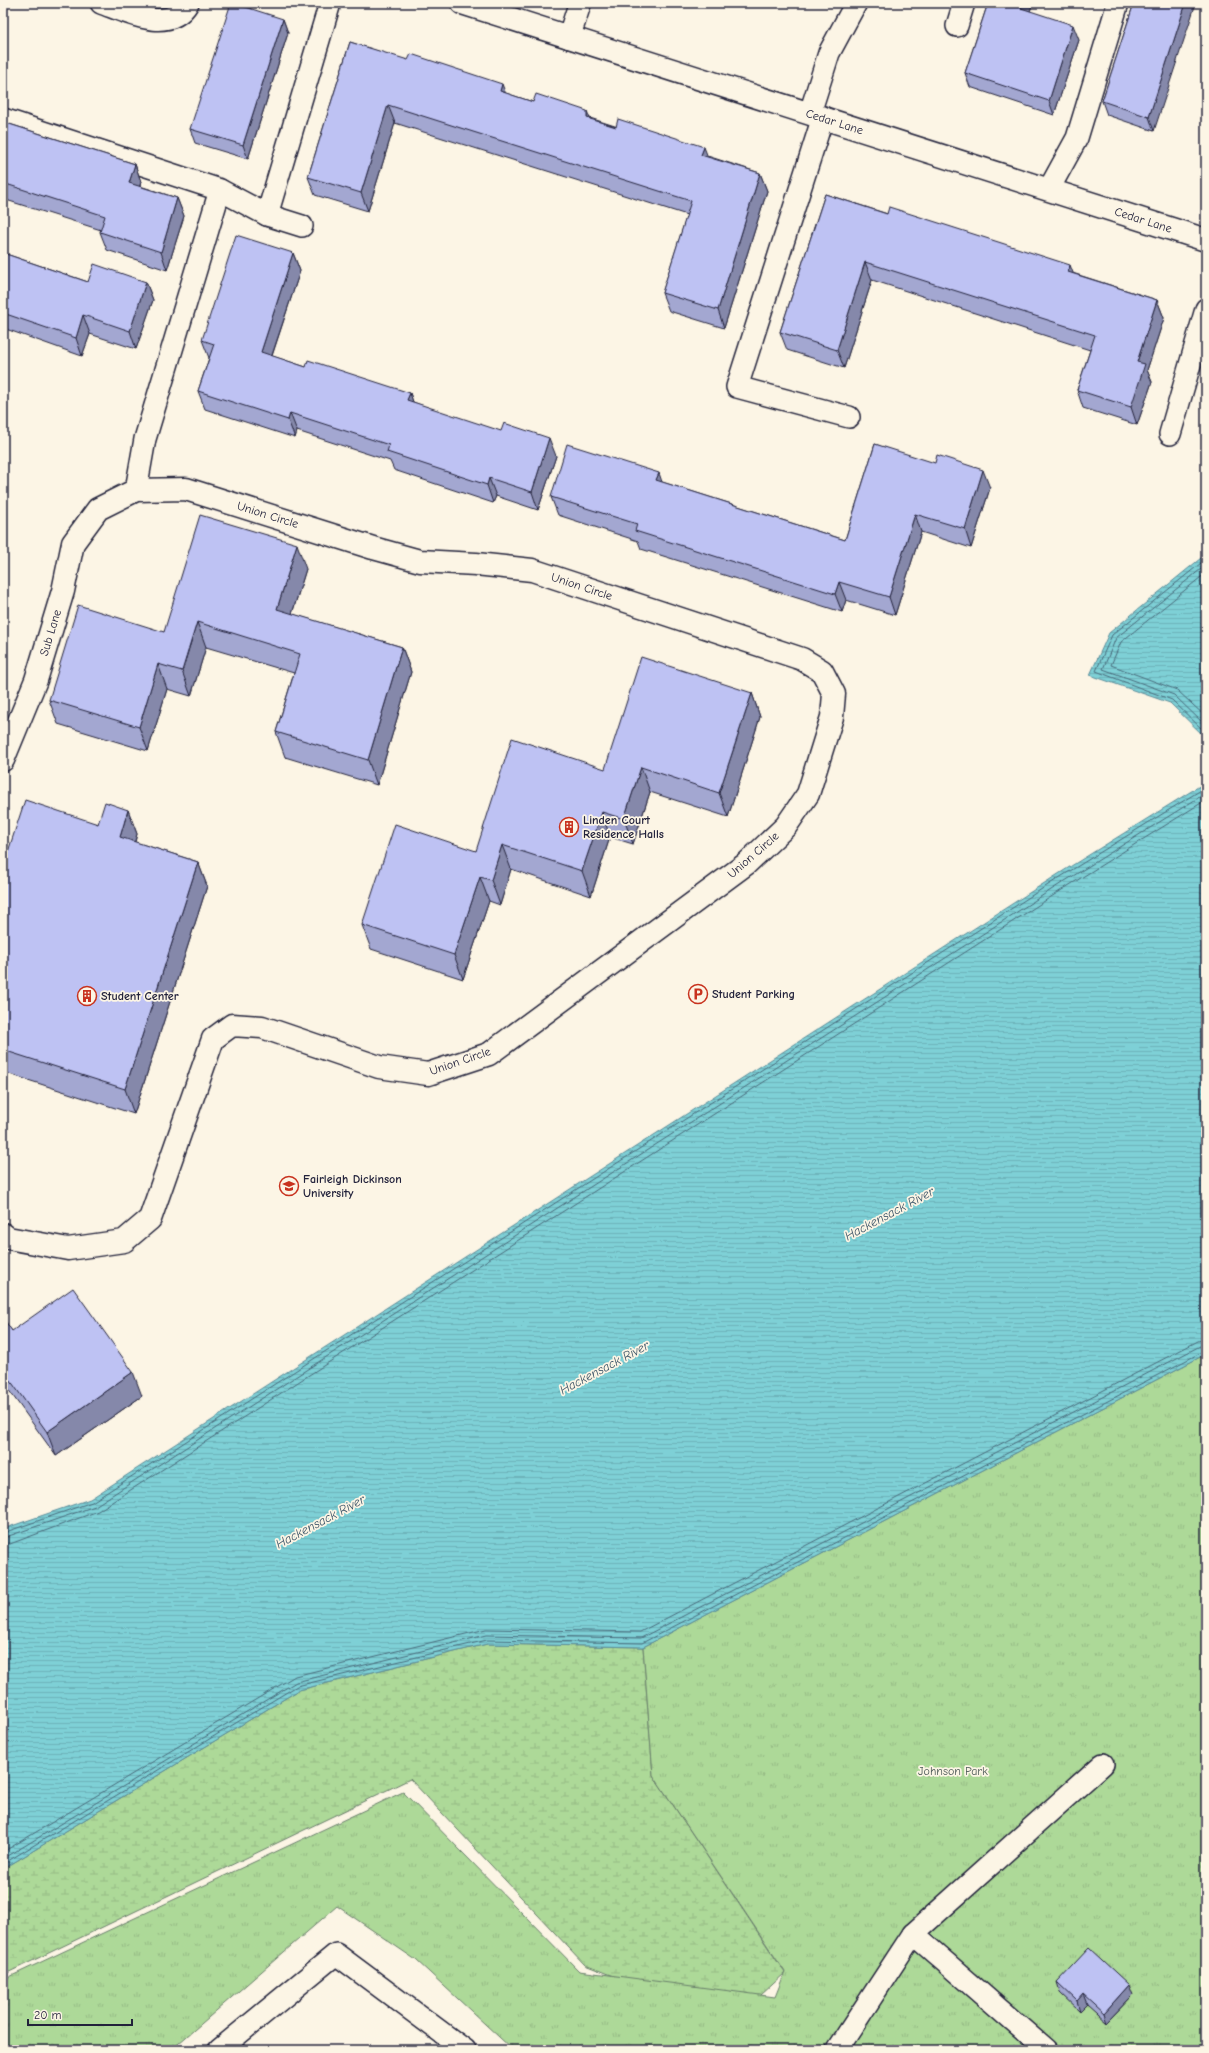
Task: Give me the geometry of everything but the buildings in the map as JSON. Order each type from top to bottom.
[{"type":"street","name":"Cedar Lane","points":[[462,3],[1206,240]]},
{"type":"street","points":[[569,37],[580,3]]},
{"type":"street","name":"Union Circle","points":[[3,1234],[8,1238],[68,1249],[124,1240],[150,1219],[213,1039],[232,1025],[262,1027],[379,1067],[428,1074],[489,1054],[746,864],[786,826],[808,794],[832,717],[834,694],[822,671],[802,659],[532,570],[476,564],[420,561],[373,548],[186,489],[136,490],[98,509]]},
{"type":"street","name":"Sub Lane","points":[[3,760],[36,680],[62,591],[73,543],[98,509]]},
{"type":"lane","points":[[101,3],[140,17],[160,20],[173,16],[188,3]]},
{"type":"lane","points":[[267,214],[330,3]]},
{"type":"lane","points":[[849,417],[737,387],[816,115],[829,53],[856,3]]},
{"type":"lane","points":[[957,26],[964,3]]},
{"type":"lane","points":[[1049,189],[1076,138],[1118,3]]},
{"type":"lane","points":[[3,119],[220,190],[267,214],[302,226]]},
{"type":"lane","points":[[136,490],[145,439],[220,190]]},
{"type":"lane","points":[[1170,434],[1206,309]]},
{"type":"lane","points":[[837,2050],[913,1934],[1103,1764]]},
{"type":"lane","points":[[913,1934],[1046,2050]]},
{"type":"lane","points":[[219,2050],[336,1954],[466,2050]]},
{"type":"green space","name":"Johnson Park","points":[[1206,1354],[1206,2050],[513,2050],[416,1960],[337,1906],[171,2050],[3,2050],[3,1980],[403,1792],[579,1971],[775,1997],[785,1972],[653,1775],[643,1647]]},
{"type":"green space","points":[[487,1644],[643,1647],[653,1775],[785,1973],[748,2007],[669,1998],[585,1965],[410,1779],[3,1975],[3,1869],[299,1690]]},
{"type":"water","points":[[1206,554],[1206,738],[1170,703],[1090,675],[1109,633]]},
{"type":"water","name":"Hackensack River","points":[[1206,782],[1206,1354],[643,1647],[487,1644],[299,1690],[3,1869],[3,1529],[90,1499],[1060,873]]},
{"type":"place","name":"Linden Court Residence Halls","points":[[569,827]]},
{"type":"place","name":"Student Parking","points":[[698,994]]},
{"type":"place","name":"Student Center","points":[[87,996]]},
{"type":"place","name":"Fairleigh Dickinson University","points":[[289,1186]]}]
